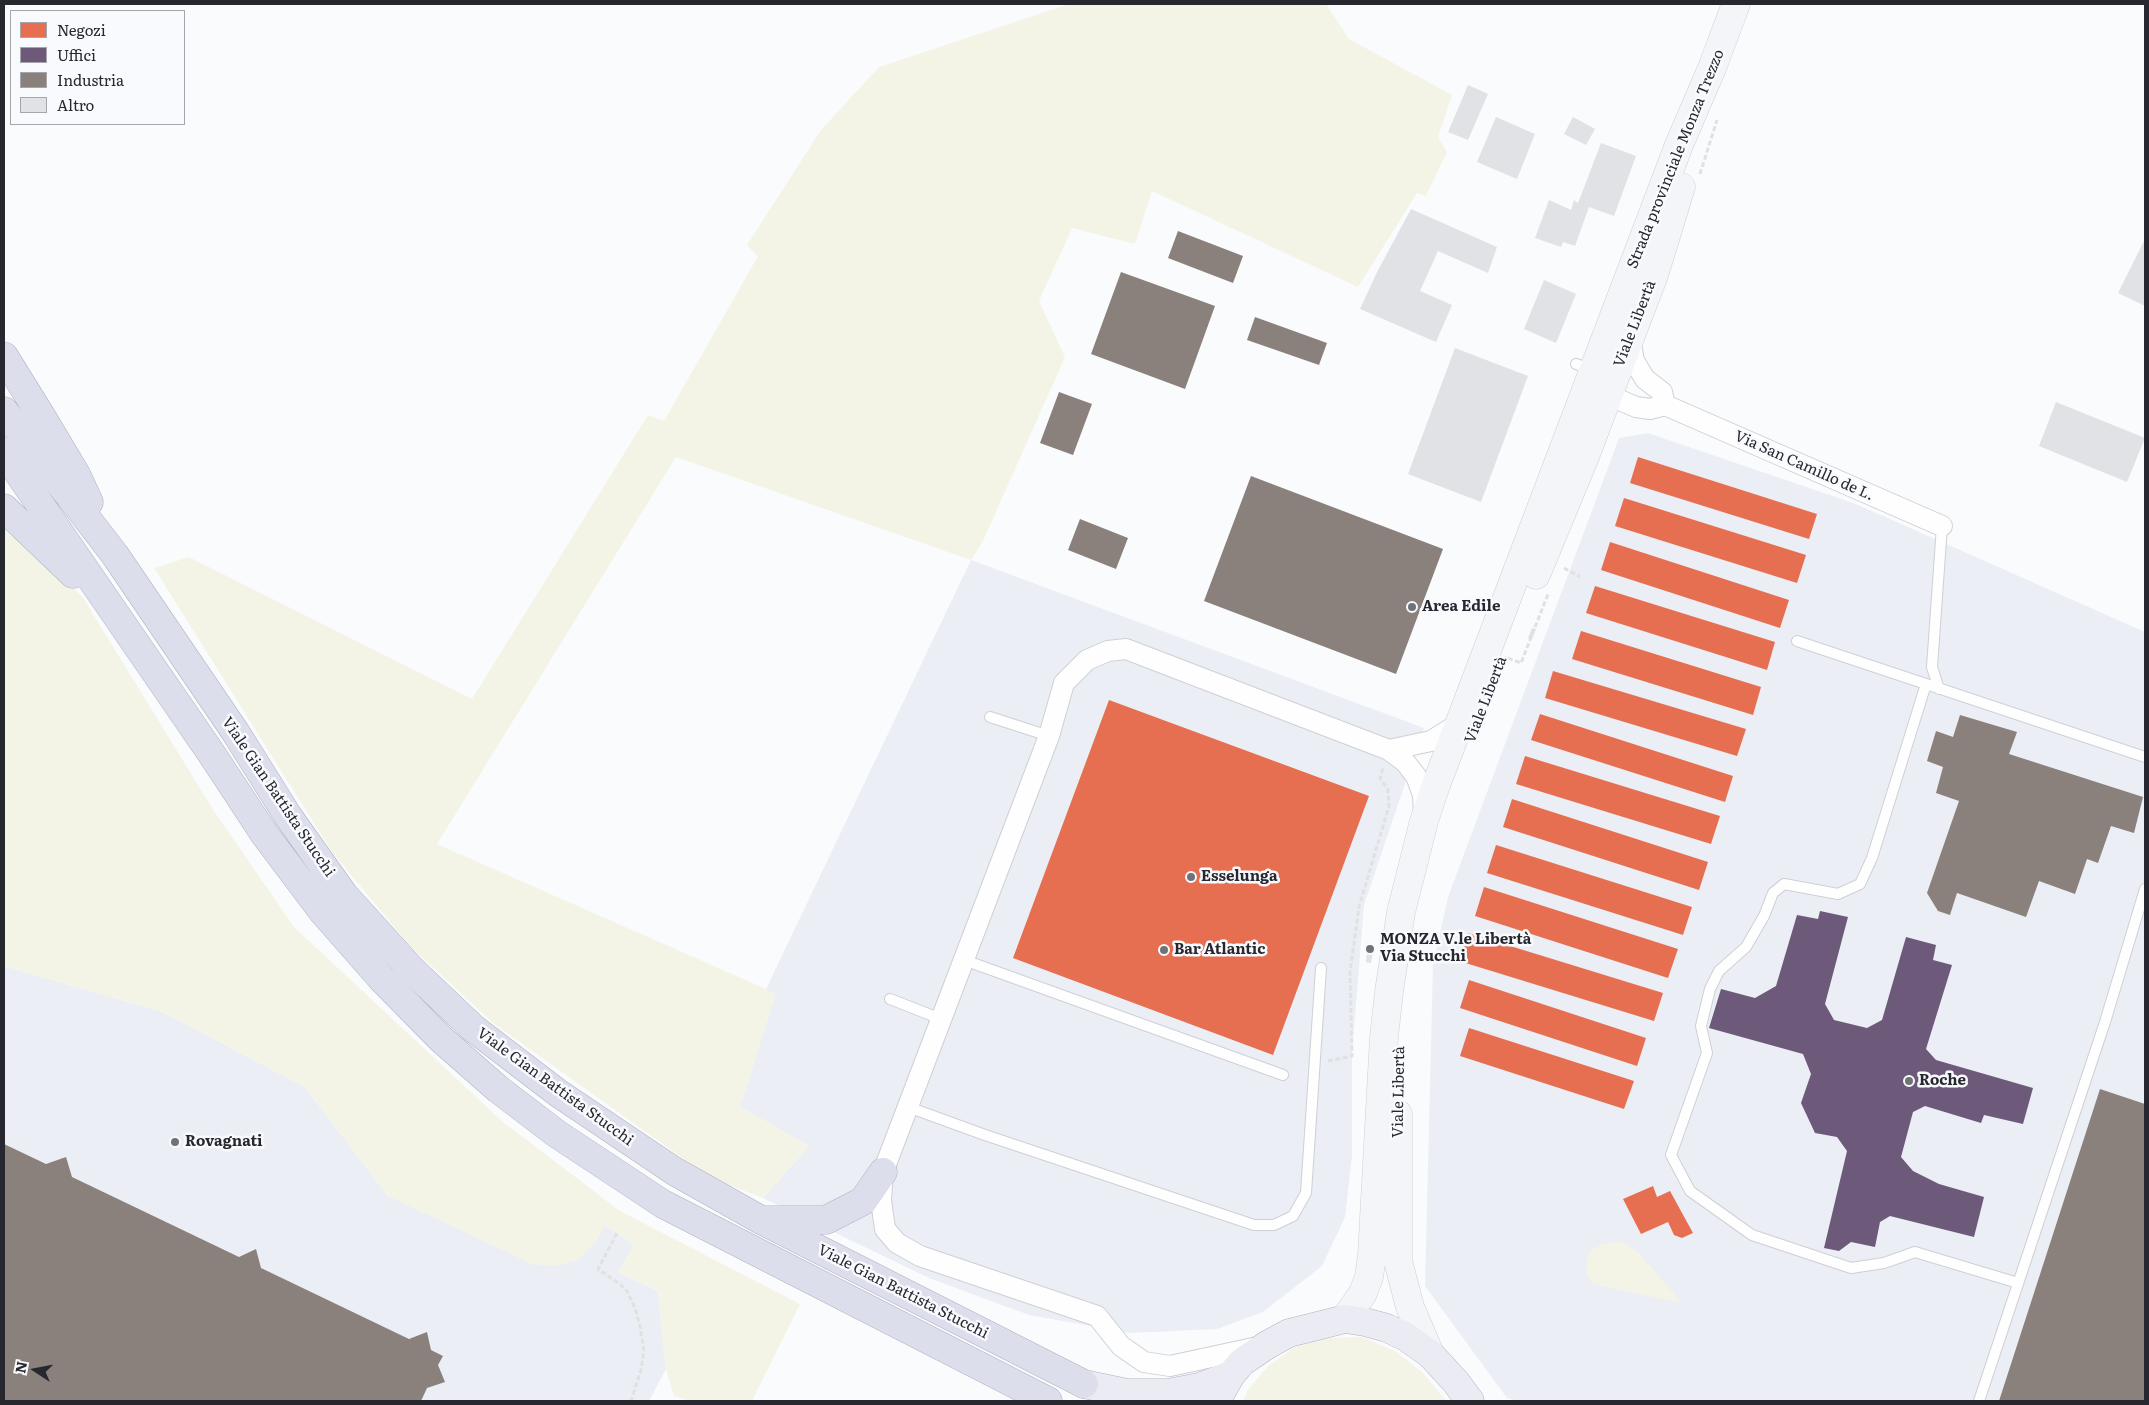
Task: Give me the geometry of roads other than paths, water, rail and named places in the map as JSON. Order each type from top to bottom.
[{"type":"highway","points":[[4,356],[77,476],[115,555]]},
{"type":"highway","name":"Viale Gian Battista Stucchi","points":[[4,411],[115,555],[236,733],[288,816],[344,895],[412,969],[473,1028],[558,1093],[674,1171],[760,1220],[1084,1384]]},
{"type":"highway","name":"Viale Gian Battista Stucchi","points":[[4,452],[211,753],[264,835],[324,912],[381,978],[441,1039],[498,1089],[557,1134],[663,1204],[1048,1401]]},
{"type":"highway","points":[[4,508],[114,613]]},
{"type":"highway","points":[[760,1220],[826,1220],[863,1201],[883,1172]]},
{"type":"main road","name":"Strada provinciale Monza Trezzo","points":[[1615,314],[1679,145],[1712,68],[1736,4]]},
{"type":"main road","name":"Viale Libertà","points":[[1430,1354],[1402,1283],[1397,1244],[1400,1032],[1417,914],[1425,874],[1442,814],[1654,274],[1692,151],[1712,68]]},
{"type":"main road","name":"Viale Libertà","points":[[1345,1319],[1363,1293],[1371,1262],[1376,1202],[1383,1046],[1389,992],[1402,912],[1424,821],[1460,724],[1585,367],[1615,314]]},
{"type":"main road","name":"Viale Gian Battista Stucchi","points":[[1216,1401],[1231,1375],[1242,1362],[1268,1345],[1289,1333],[1345,1319],[1387,1328],[1406,1337],[1430,1354],[1456,1381],[1470,1401]]},
{"type":"main road","name":"Viale Gian Battista Stucchi","points":[[1084,1384],[1126,1393],[1168,1393],[1199,1387],[1231,1375]]},
{"type":"street","points":[[1608,395],[1636,407],[1650,409],[1665,405],[1662,392],[1646,378],[1634,361],[1630,338]]},
{"type":"street","name":"Via San Camillo de L.","points":[[1665,405],[1942,526]]},
{"type":"street","points":[[1268,1345],[1170,1366],[1144,1362],[1121,1346],[1097,1316],[920,1256],[897,1243],[886,1229],[881,1200],[883,1172],[1049,736],[1064,684],[1087,660],[1108,651],[1126,649],[1389,750],[1412,770],[1420,786],[1424,806],[1424,821]]},
{"type":"street","points":[[1389,750],[1431,741],[1460,724]]},
{"type":"lane","points":[[1940,689],[1932,667],[1942,526]]},
{"type":"lane","points":[[1797,641],[2145,757]]},
{"type":"lane","points":[[1926,684],[1872,858],[1860,884],[1838,894],[1784,884],[1773,893],[1764,916],[1746,947],[1719,971],[1710,989],[1701,1026],[1707,1053],[1672,1154],[1690,1191],[1752,1235],[1851,1268],[1884,1263],[1915,1252],[2018,1283]]},
{"type":"lane","points":[[990,717],[1049,736]]},
{"type":"lane","points":[[1979,1401],[2105,1022],[2145,889]]},
{"type":"lane","points":[[964,960],[1283,1075]]},
{"type":"lane","points":[[908,1107],[985,1135],[1254,1224],[1274,1225],[1293,1216],[1306,1193],[1321,968]]},
{"type":"lane","points":[[890,999],[941,1019]]},
{"type":"place","name":"Area Edile","points":[[1412,607]]},
{"type":"place","name":"Esselunga","points":[[1191,877]]},
{"type":"place","name":"MONZA V.le Libertà Via Stucchi","points":[[1370,949]]},
{"type":"place","name":"Bar Atlantic","points":[[1164,950]]},
{"type":"place","name":"Roche","points":[[1909,1081]]},
{"type":"place","name":"Rovagnati","points":[[175,1142]]}]
